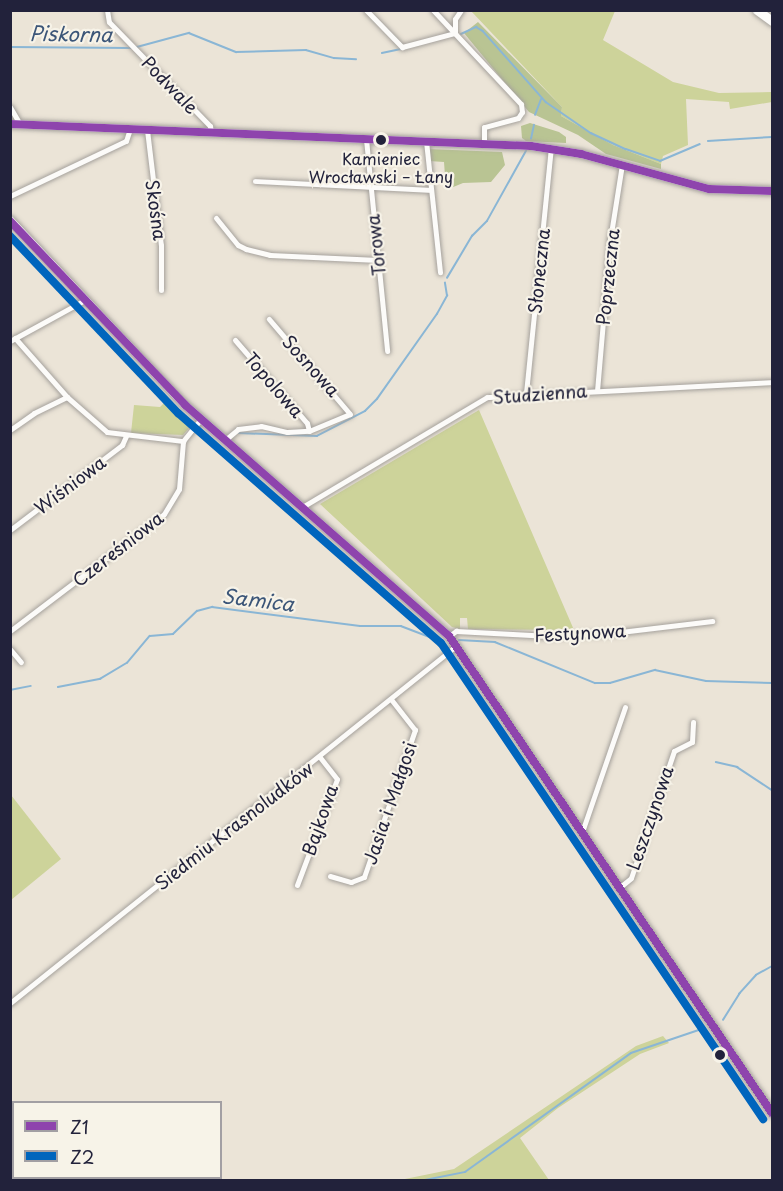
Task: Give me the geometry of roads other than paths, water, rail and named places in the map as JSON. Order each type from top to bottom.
[{"type":"main road","points":[[757,10],[772,21]]},
{"type":"street","name":"Podwale","points":[[107,10],[109,22],[210,126],[211,132]]},
{"type":"street","points":[[366,10],[402,46],[455,33]]},
{"type":"street","points":[[433,10],[520,104],[521,115],[484,127],[484,144]]},
{"type":"street","points":[[455,33],[461,10]]},
{"type":"street","points":[[10,107],[20,124]]},
{"type":"street","points":[[10,124],[551,148],[622,164],[717,190],[772,191]]},
{"type":"street","points":[[10,196],[126,141],[130,129]]},
{"type":"street","name":"Skośna","points":[[147,130],[161,245],[161,290]]},
{"type":"street","name":"Torowa","points":[[366,139],[387,351]]},
{"type":"street","points":[[426,141],[440,272]]},
{"type":"street","name":"Słoneczna","points":[[526,393],[551,148]]},
{"type":"street","name":"Poprzeczna","points":[[597,391],[610,240],[622,164]]},
{"type":"street","points":[[255,181],[430,190]]},
{"type":"street","points":[[216,218],[238,245],[246,249],[270,255],[378,260]]},
{"type":"street","points":[[10,220],[201,419],[449,636],[772,1113]]},
{"type":"street","points":[[85,300],[13,340],[94,425],[126,436],[183,441],[201,419]]},
{"type":"street","name":"Sosnowa","points":[[269,319],[350,414],[309,431]]},
{"type":"street","name":"Topolowa","points":[[235,340],[307,423],[309,431]]},
{"type":"street","name":"Studzienna","points":[[302,507],[472,403],[487,397],[526,393],[772,382]]},
{"type":"street","points":[[10,430],[34,413],[67,397]]},
{"type":"street","points":[[225,440],[238,429],[261,426],[287,432],[309,431]]},
{"type":"street","name":"Wiśniowa","points":[[10,530],[122,445],[126,436]]},
{"type":"street","name":"Czereśniowa","points":[[10,631],[164,514],[179,489],[183,441]]},
{"type":"street","name":"Festynowa","points":[[449,636],[456,631],[550,636],[612,633],[712,621]]},
{"type":"street","name":"Siedmiu Krasnoludków","points":[[10,1003],[456,646]]},
{"type":"street","points":[[10,649],[21,662]]},
{"type":"street","name":"Jasia i Małgosi","points":[[330,876],[351,882],[364,877],[415,730],[391,699]]},
{"type":"street","points":[[582,832],[625,707]]},
{"type":"street","name":"Leszczynowa","points":[[620,887],[631,878],[674,751],[692,742],[693,722]]},
{"type":"street","name":"Bajkowa","points":[[297,885],[336,779],[320,757]]},
{"type":"waterway","name":"Piskorna","points":[[461,34],[476,27],[483,31],[546,102],[591,133],[660,161],[700,144]]},
{"type":"waterway","name":"Piskorna","points":[[137,47],[189,33],[236,52],[306,50],[334,58],[356,59]]},
{"type":"waterway","name":"Piskorna","points":[[10,47],[131,48]]},
{"type":"waterway","name":"Piskorna","points":[[382,53],[401,49]]},
{"type":"waterway","points":[[535,115],[541,99]]},
{"type":"waterway","points":[[531,139],[534,125]]},
{"type":"waterway","name":"Piskorna","points":[[708,141],[772,137]]},
{"type":"waterway","points":[[447,278],[472,236],[487,221],[526,151]]},
{"type":"waterway","points":[[239,433],[317,436],[365,411],[377,399],[437,314],[447,296],[445,283]]},
{"type":"waterway","name":"Samica","points":[[58,687],[100,679],[127,663],[150,636],[173,634],[197,611],[212,607],[360,626],[401,626],[443,642]]},
{"type":"waterway","name":"Samica","points":[[459,640],[495,642],[595,683],[610,683],[655,670],[706,681],[772,683]]},
{"type":"waterway","name":"Samica","points":[[10,690],[31,686]]},
{"type":"waterway","points":[[716,762],[737,767],[772,790]]},
{"type":"waterway","points":[[723,1020],[739,994],[756,975],[772,966]]},
{"type":"waterway","points":[[425,1180],[465,1172],[631,1053],[702,1029]]},
{"type":"place","name":"Kamieniec Wrocławski – Łany","points":[[381,140]]}]
